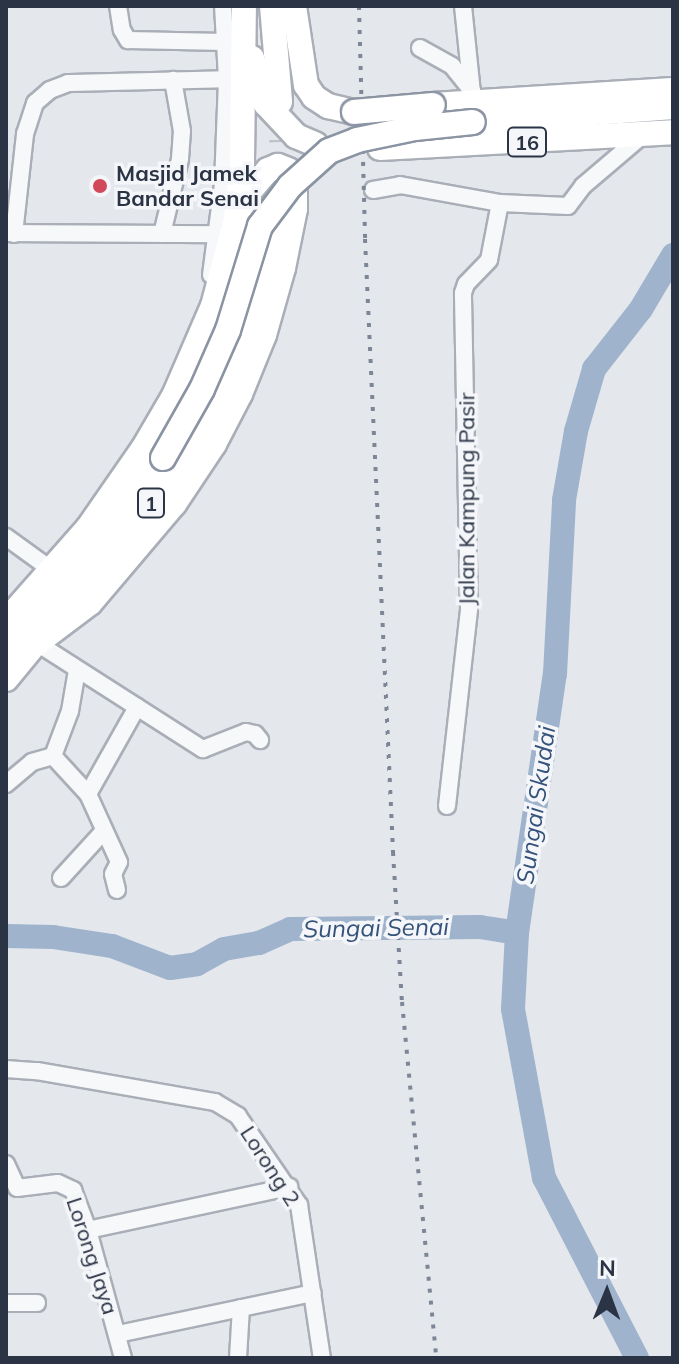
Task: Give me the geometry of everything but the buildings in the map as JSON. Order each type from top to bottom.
[{"type":"highway","points":[[272,6],[280,102]]},
{"type":"highway","points":[[294,6],[306,85],[314,97],[328,106],[354,112],[433,105],[673,107]]},
{"type":"highway","points":[[237,8],[257,83],[279,123],[296,136],[315,144],[380,148]]},
{"type":"highway","name":"1","points":[[6,621],[49,568],[88,528],[143,449],[199,340],[216,294],[236,219],[242,163],[237,8]]},
{"type":"highway","points":[[6,649],[163,458],[202,389],[228,330],[260,226],[290,186],[329,151],[357,140],[415,128],[473,105],[673,90]]},
{"type":"highway","name":"16","points":[[380,148],[673,132]]},
{"type":"highway","points":[[286,211],[316,176],[342,158],[380,148]]},
{"type":"highway","points":[[236,219],[259,178],[278,166],[288,170],[295,179],[286,211]]},
{"type":"highway","name":"1","points":[[6,679],[157,496],[200,432],[239,347],[286,211]]},
{"type":"street","points":[[118,6],[122,30],[128,40],[225,42]]},
{"type":"street","points":[[463,6],[473,105]]},
{"type":"street","points":[[199,340],[223,184],[227,79],[225,42],[237,8]]},
{"type":"street","points":[[420,48],[452,66],[473,105]]},
{"type":"street","points":[[216,234],[10,233],[25,134],[35,103],[50,90],[68,83],[227,79]]},
{"type":"street","points":[[162,234],[180,159],[182,131],[173,80]]},
{"type":"street","points":[[373,190],[400,185],[500,203],[568,206],[583,186],[644,134]]},
{"type":"street","name":"Jalan Kampung Pasir","points":[[447,806],[469,609],[463,293],[466,284],[489,260],[500,203]]},
{"type":"street","points":[[6,537],[49,568]]},
{"type":"street","points":[[37,643],[203,749],[246,732],[255,734],[260,740]]},
{"type":"street","points":[[53,756],[70,711],[77,670]]},
{"type":"street","points":[[88,794],[137,707]]},
{"type":"street","points":[[6,784],[32,762],[53,756]]},
{"type":"street","points":[[53,756],[88,794],[119,862],[113,874],[117,890]]},
{"type":"street","points":[[61,878],[103,832]]},
{"type":"street","name":"Lorong 2","points":[[6,1069],[37,1071],[215,1102],[238,1116],[299,1205],[322,1358]]},
{"type":"street","name":"Lorong Jaya","points":[[6,1164],[17,1188],[58,1183],[73,1190],[88,1230],[123,1358]]},
{"type":"street","points":[[88,1230],[289,1187]]},
{"type":"street","points":[[118,1334],[313,1293]]},
{"type":"street","points":[[6,1303],[37,1303]]},
{"type":"street","points":[[238,1358],[241,1308]]},
{"type":"waterway","name":"Sungai Skudai","points":[[637,1358],[544,1178],[513,1009],[517,933],[555,674],[564,500],[576,431],[594,369],[641,309],[673,255]]},
{"type":"waterway","name":"Sungai Senai","points":[[6,936],[53,937],[112,946],[170,968],[197,964],[224,949],[259,943],[290,929],[480,927],[517,933]]},
{"type":"tunnel","points":[[280,104],[281,142]]},
{"type":"railway","points":[[359,6],[365,239],[393,852],[402,1002],[436,1358]]},
{"type":"place","name":"Masjid Jamek Bandar Senai","points":[[100,186]]}]
